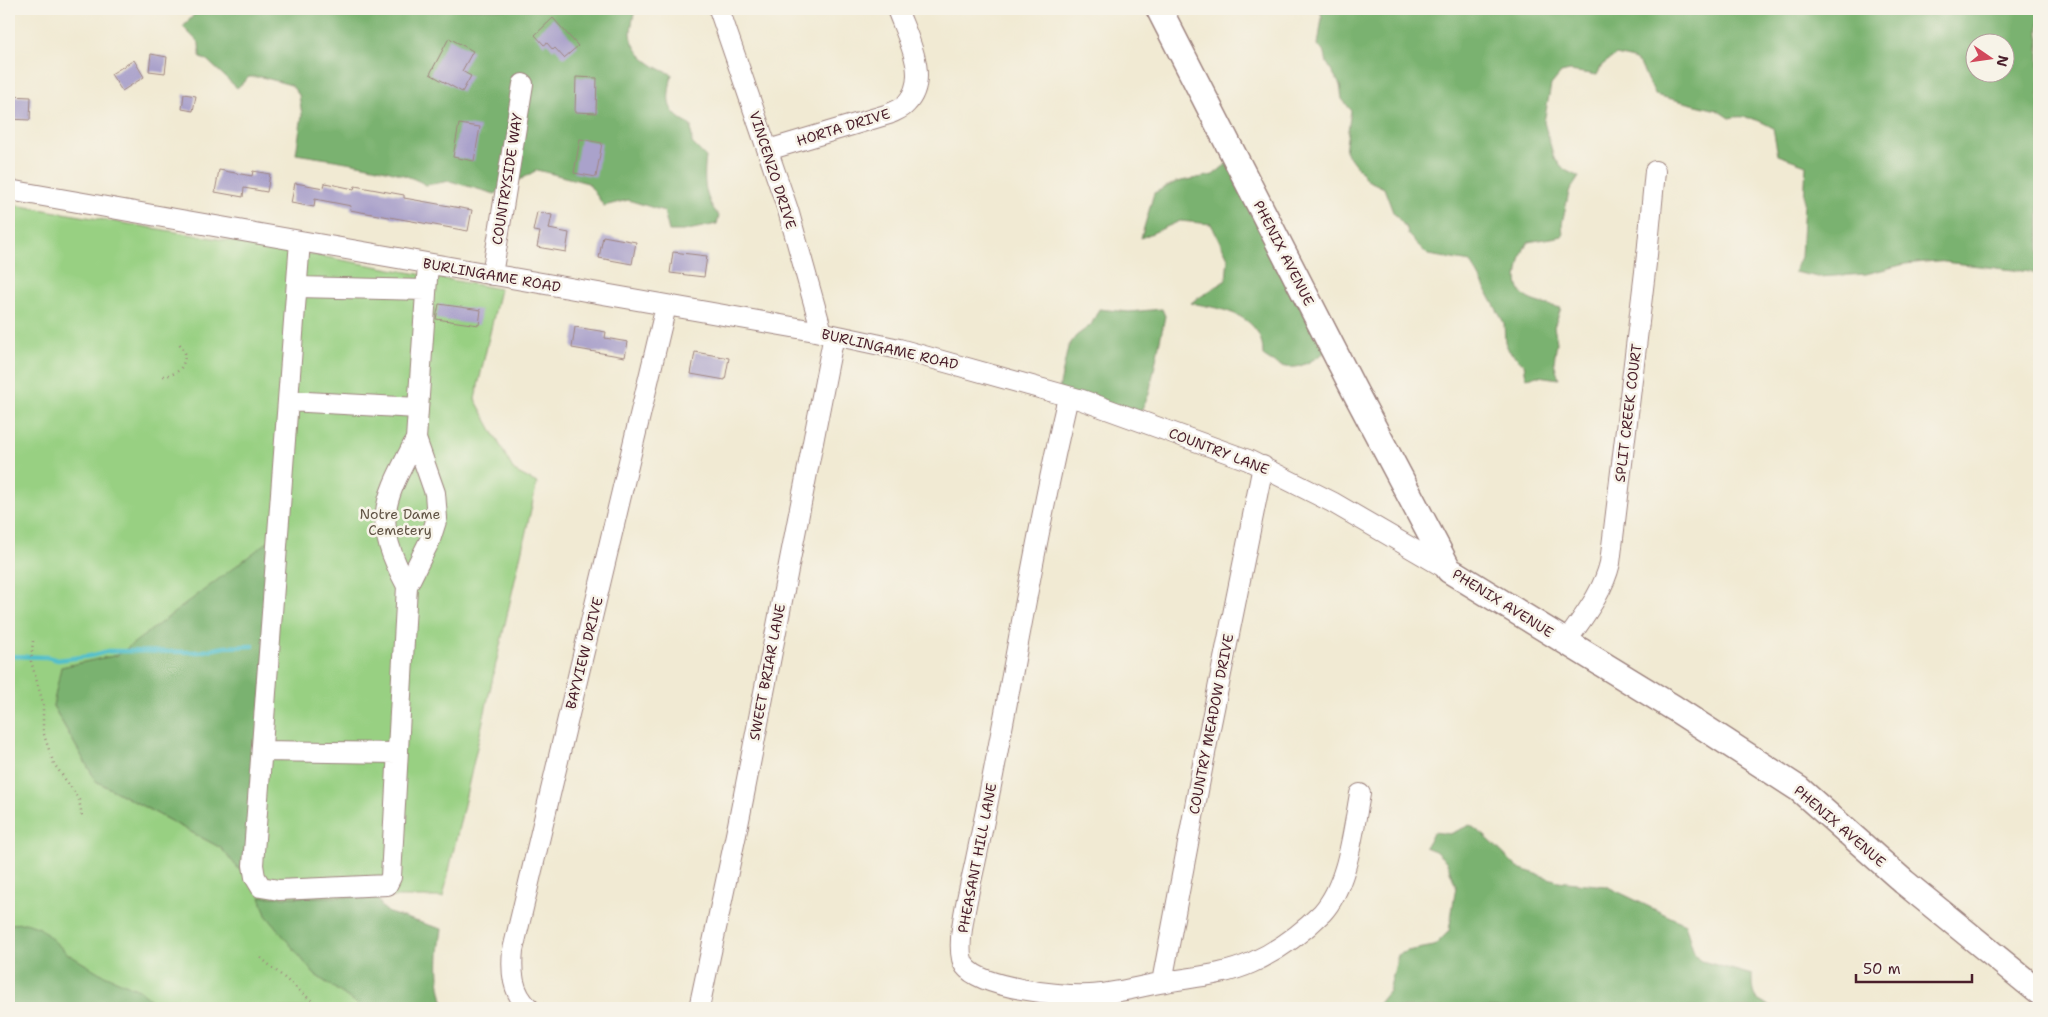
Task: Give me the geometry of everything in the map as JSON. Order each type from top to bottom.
[{"type":"main road","name":"PHENIX AVENUE","points":[[1159,9],[1449,570],[1674,708],[1799,789],[1904,882],[2039,992]]},
{"type":"street","name":"VINCENZO DRIVE","points":[[719,9],[768,150],[801,257],[828,334]]},
{"type":"street","name":"HORTA DRIVE","points":[[768,150],[889,114],[905,105],[914,94],[918,78],[916,64],[897,9]]},
{"type":"street","name":"COUNTRYSIDE WAY","points":[[492,275],[523,84]]},
{"type":"street","name":"SPLIT CREEK COURT","points":[[1566,642],[1598,595],[1606,579],[1610,563],[1648,255],[1655,171]]},
{"type":"street","name":"BURLINGAME ROAD","points":[[9,190],[828,334],[899,349],[973,369]]},
{"type":"street","points":[[300,241],[253,864],[261,887],[279,890],[387,885],[391,877],[406,586],[430,540],[436,518],[435,493],[416,439]]},
{"type":"street","points":[[406,586],[389,548],[384,521],[388,498],[416,439],[428,264]]},
{"type":"street","points":[[297,287],[426,290]]},
{"type":"street","name":"BAYVIEW DRIVE","points":[[525,1004],[512,974],[520,919],[666,306]]},
{"type":"street","name":"SWEET BRIAR LANE","points":[[699,1008],[738,825],[828,334]]},
{"type":"street","name":"COUNTRY LANE","points":[[973,369],[1092,403],[1263,466],[1332,502],[1449,570]]},
{"type":"street","name":"PHEASANT HILL LANE","points":[[1068,397],[1028,594],[997,762],[962,924],[961,953],[964,966],[980,978],[1018,989],[1091,995],[1115,993],[1162,982],[1220,973],[1248,964],[1291,941],[1325,910],[1339,887],[1360,794]]},
{"type":"street","points":[[288,401],[418,408]]},
{"type":"street","name":"COUNTRY MEADOW DRIVE","points":[[1162,982],[1209,730],[1263,466]]},
{"type":"street","points":[[262,751],[397,753]]},
{"type":"path","points":[[163,376],[175,374],[182,367],[185,354],[179,343]]},
{"type":"path","points":[[33,641],[31,661],[43,703],[43,731],[49,754],[74,790],[79,800],[82,816]]},
{"type":"path","points":[[261,958],[320,1008]]},
{"type":"green space","points":[[199,9],[635,9],[631,30],[632,41],[640,54],[651,64],[672,74],[669,92],[670,104],[676,115],[691,126],[692,143],[706,157],[706,188],[710,203],[719,216],[717,224],[683,231],[669,231],[664,211],[628,200],[604,206],[588,183],[537,170],[495,194],[450,181],[426,185],[398,173],[296,154],[302,115],[299,95],[291,85],[262,77],[249,77],[237,88],[207,60],[200,58],[199,43],[183,27]]},
{"type":"green space","points":[[1320,9],[2039,9],[2039,273],[1936,261],[1905,264],[1866,274],[1818,277],[1794,272],[1801,257],[1806,165],[1778,155],[1773,128],[1763,122],[1752,118],[1729,118],[1717,110],[1655,95],[1641,66],[1635,60],[1616,55],[1602,65],[1597,75],[1570,71],[1561,73],[1551,85],[1544,122],[1554,158],[1565,170],[1579,177],[1569,192],[1562,224],[1563,236],[1528,242],[1520,259],[1517,281],[1523,295],[1536,302],[1561,308],[1554,327],[1557,342],[1554,362],[1559,379],[1538,376],[1526,378],[1524,364],[1509,351],[1505,342],[1504,323],[1471,262],[1428,255],[1408,235],[1407,229],[1393,212],[1384,188],[1367,180],[1345,151],[1351,110],[1342,99],[1340,85],[1327,63],[1325,54],[1318,45],[1322,18]]},
{"type":"green space","points":[[1235,157],[1333,347],[1315,359],[1299,366],[1283,366],[1263,356],[1262,342],[1257,331],[1240,316],[1216,308],[1191,303],[1226,280],[1228,258],[1211,224],[1180,221],[1141,238],[1154,193],[1176,182],[1213,175]]},
{"type":"green space","name":"Notre Dame Cemetery","points":[[9,204],[320,256],[500,289],[475,399],[514,471],[537,483],[443,897],[260,897],[314,974],[363,1008],[102,1008],[9,980]],"holes":[[[118,655],[248,879],[221,848],[96,781],[53,706],[62,667]]]},
{"type":"green space","points":[[1099,309],[1129,312],[1162,309],[1165,316],[1149,394],[1137,419],[1058,394],[1068,347],[1076,336],[1091,325]]},
{"type":"green space","points":[[273,538],[248,880],[221,848],[96,781],[53,706],[61,667],[118,655]]},
{"type":"green space","points":[[1470,825],[1485,836],[1518,868],[1558,881],[1606,886],[1685,924],[1695,956],[1702,961],[1752,975],[1752,988],[1755,997],[1762,1003],[1774,1008],[1375,1008],[1389,991],[1398,955],[1407,951],[1434,946],[1449,931],[1456,886],[1446,861],[1435,851],[1425,847],[1434,832],[1450,834]]},
{"type":"green space","points":[[260,897],[377,897],[382,907],[389,913],[442,929],[439,958],[440,987],[445,1006],[453,1008],[363,1008],[314,974],[266,915]]},
{"type":"green space","points":[[26,923],[40,928],[68,954],[100,973],[139,990],[161,1008],[9,1008],[9,924]]},
{"type":"building","points":[[553,18],[578,46],[564,58],[555,48],[553,50],[547,43],[544,45],[535,35]]},
{"type":"building","points":[[449,38],[473,51],[462,71],[471,76],[462,92],[430,74]]},
{"type":"building","points":[[151,54],[167,57],[165,73],[149,71]]},
{"type":"building","points":[[134,60],[144,77],[122,91],[111,74]]},
{"type":"building","points":[[576,77],[597,78],[596,113],[575,112]]},
{"type":"building","points":[[184,94],[196,96],[193,111],[182,109]]},
{"type":"building","points":[[9,96],[31,97],[30,120],[9,119]]},
{"type":"building","points":[[459,124],[480,127],[474,161],[453,157]]},
{"type":"building","points":[[580,139],[602,143],[596,177],[574,173]]},
{"type":"building","points":[[219,170],[252,176],[253,171],[270,174],[267,192],[244,188],[243,197],[215,192]]},
{"type":"building","points":[[295,183],[324,188],[325,183],[354,189],[355,186],[404,195],[404,198],[472,210],[468,231],[350,210],[351,206],[315,199],[314,207],[291,203]]},
{"type":"building","points":[[537,212],[552,215],[549,229],[569,233],[566,252],[537,247],[540,232],[533,231]]},
{"type":"building","points":[[603,236],[636,242],[632,264],[599,258]]},
{"type":"building","points":[[673,252],[707,256],[704,277],[670,273]]},
{"type":"building","points":[[439,304],[481,310],[479,325],[436,319]]},
{"type":"building","points":[[575,327],[606,332],[605,338],[628,342],[625,357],[572,348]]},
{"type":"building","points":[[695,352],[729,358],[725,380],[691,374]]},
{"type":"waterway","points":[[9,656],[47,657],[58,660],[90,656],[109,651],[199,652],[225,647],[253,646]]}]
